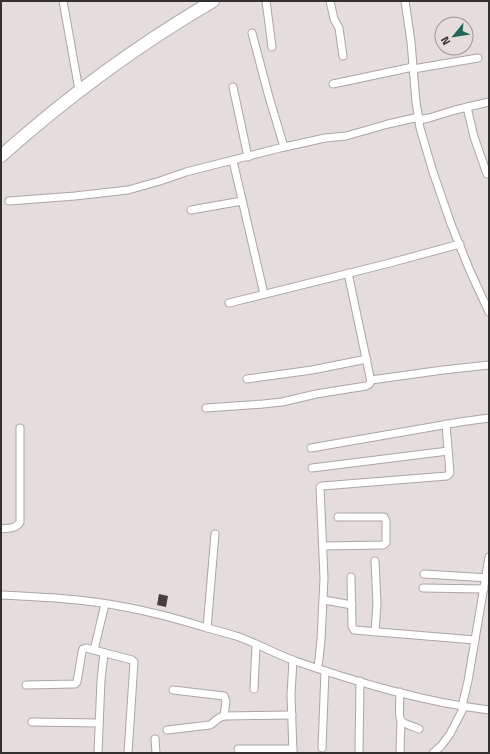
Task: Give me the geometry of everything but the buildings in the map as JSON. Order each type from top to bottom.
[{"type":"highway","points":[[1,156],[79,90],[154,36],[213,1]]},
{"type":"street","points":[[63,1],[79,90]]},
{"type":"street","points":[[266,1],[272,47]]},
{"type":"street","points":[[330,1],[334,19],[339,30],[343,56]]},
{"type":"street","points":[[405,1],[420,128],[451,224],[489,312]]},
{"type":"street","points":[[252,33],[266,90],[284,147]]},
{"type":"street","points":[[333,84],[413,68],[478,58]]},
{"type":"street","points":[[233,87],[248,157]]},
{"type":"street","points":[[9,201],[128,190],[186,172],[284,147],[325,138],[346,136],[388,124],[419,119],[489,102]]},
{"type":"street","points":[[466,107],[478,149],[488,174]]},
{"type":"street","points":[[232,161],[264,294]]},
{"type":"street","points":[[191,210],[242,201]]},
{"type":"street","points":[[229,302],[386,264],[460,244]]},
{"type":"street","points":[[206,408],[282,402],[370,384],[371,380],[348,273]]},
{"type":"street","points":[[247,379],[312,370],[366,359]]},
{"type":"street","points":[[371,380],[489,365]]},
{"type":"street","points":[[311,448],[446,424],[489,418]]},
{"type":"street","points":[[322,748],[321,669],[324,578],[320,489],[321,487],[447,476],[450,473],[446,424]]},
{"type":"street","points":[[1,529],[15,527],[20,522],[20,428]]},
{"type":"street","points":[[312,468],[448,451]]},
{"type":"street","points":[[323,546],[382,545],[386,543],[386,521],[384,517],[338,517]]},
{"type":"street","points":[[207,628],[215,534]]},
{"type":"street","points":[[433,753],[441,746],[450,734],[463,707],[474,640],[487,578],[489,556]]},
{"type":"street","points":[[375,561],[377,604],[375,632]]},
{"type":"street","points":[[424,574],[487,578]]},
{"type":"street","points":[[352,577],[353,629],[474,640]]},
{"type":"street","points":[[423,588],[484,589]]},
{"type":"street","points":[[1,594],[64,598],[124,607],[151,613],[237,637],[293,660],[360,681],[463,707],[489,710]]},
{"type":"street","points":[[324,600],[352,605]]},
{"type":"street","points":[[94,650],[105,604]]},
{"type":"street","points":[[254,689],[256,645]]},
{"type":"street","points":[[26,685],[75,684],[77,682],[82,650],[86,648],[132,660],[134,662],[128,753]]},
{"type":"street","points":[[98,753],[101,680],[104,653]]},
{"type":"street","points":[[238,749],[293,751],[291,695],[293,660]]},
{"type":"street","points":[[359,753],[360,681]]},
{"type":"street","points":[[173,690],[224,696],[226,701],[224,716]]},
{"type":"street","points":[[400,692],[400,753]]},
{"type":"street","points":[[167,730],[210,725],[219,717],[224,716],[292,715]]},
{"type":"street","points":[[401,720],[404,723],[419,729]]},
{"type":"street","points":[[32,722],[99,723]]},
{"type":"street","points":[[155,739],[156,753]]}]
